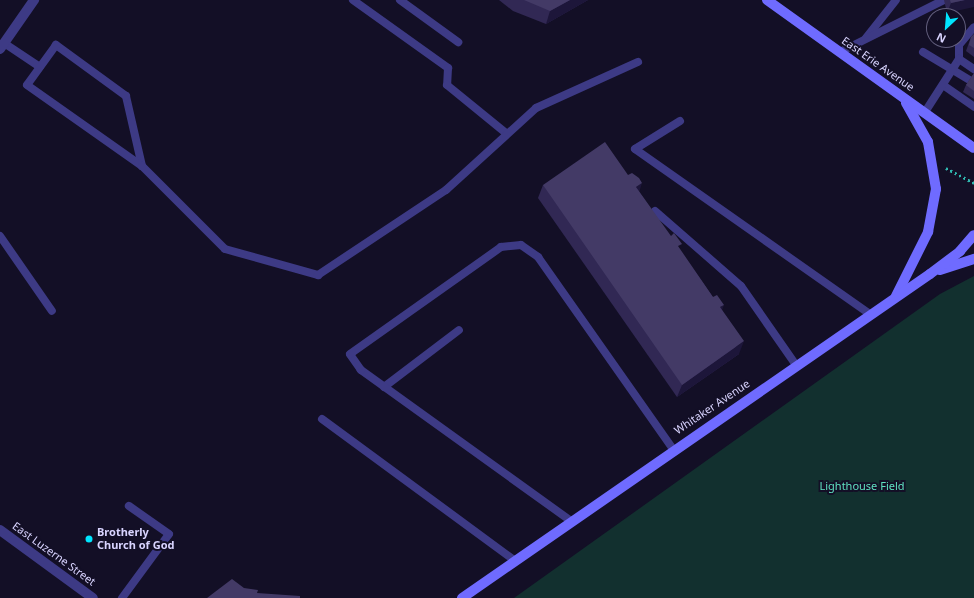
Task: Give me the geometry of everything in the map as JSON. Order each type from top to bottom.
[{"type":"main road","name":"East Erie Avenue","points":[[767,0],[974,148]]},
{"type":"main road","points":[[889,87],[912,110],[928,142],[936,189],[928,232],[896,297]]},
{"type":"main road","name":"Whitaker Avenue","points":[[462,598],[673,449],[930,274],[960,251],[974,235]]},
{"type":"main road","points":[[930,274],[974,259]]},
{"type":"street","points":[[2,46],[34,0]]},
{"type":"street","name":"East Luzerne Street","points":[[0,530],[93,598]]},
{"type":"lane","points":[[353,0],[448,68],[447,85],[507,134]]},
{"type":"lane","points":[[400,0],[458,42]]},
{"type":"lane","points":[[865,39],[896,0]]},
{"type":"lane","points":[[840,52],[944,0]]},
{"type":"lane","points":[[924,112],[959,59],[959,45],[974,27]]},
{"type":"lane","points":[[142,166],[126,96],[56,45],[27,85],[142,166],[225,249],[318,275],[446,190],[536,108],[638,62]]},
{"type":"lane","points":[[2,46],[40,67]]},
{"type":"lane","points":[[923,52],[952,71],[960,78],[966,88]]},
{"type":"lane","points":[[959,59],[974,69]]},
{"type":"lane","points":[[960,78],[971,81]]},
{"type":"lane","points":[[943,85],[974,107]]},
{"type":"lane","points":[[680,120],[635,148],[870,314]]},
{"type":"lane","points":[[655,211],[741,286],[796,365]]},
{"type":"lane","points":[[0,236],[52,311]]},
{"type":"lane","points":[[571,521],[361,370],[350,354],[501,247],[520,245],[538,258],[673,449]]},
{"type":"lane","points":[[384,387],[459,330]]},
{"type":"lane","points":[[322,419],[515,561]]},
{"type":"lane","points":[[122,598],[169,534],[129,506]]},
{"type":"path","points":[[945,168],[974,183]]},
{"type":"green space","name":"Lighthouse Field","points":[[974,276],[974,598],[514,598],[940,294]]},
{"type":"building","points":[[524,0],[570,0],[550,11]]},
{"type":"building","points":[[950,0],[965,0],[951,3]]},
{"type":"building","points":[[974,34],[974,48],[969,45],[971,37]]},
{"type":"building","points":[[974,73],[974,91],[966,85]]},
{"type":"building","points":[[605,142],[628,175],[632,173],[639,178],[642,183],[636,187],[671,236],[674,233],[682,244],[678,246],[713,297],[717,295],[724,305],[720,307],[744,341],[682,385],[543,185]]},
{"type":"building","points":[[232,579],[244,588],[258,590],[257,593],[300,596],[300,598],[207,598]]},
{"type":"place","name":"Brotherly Church of God","points":[[89,539]]}]
